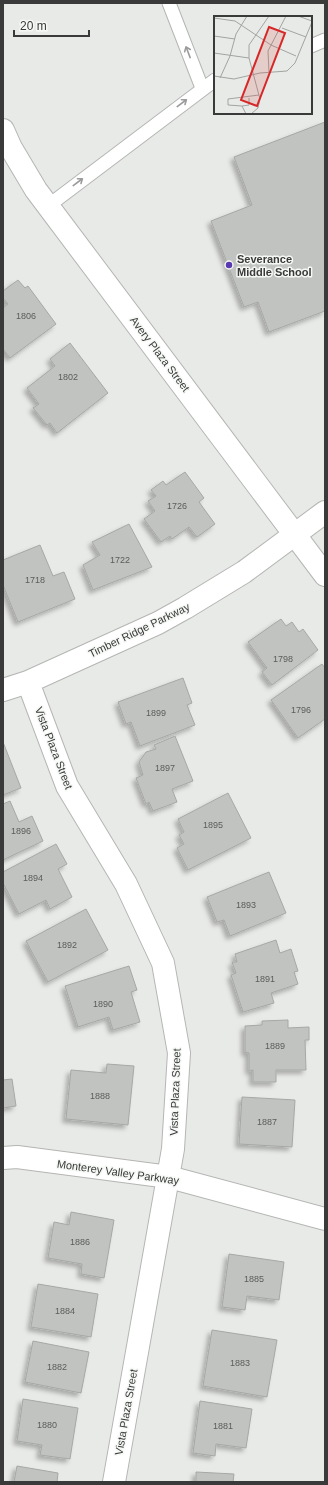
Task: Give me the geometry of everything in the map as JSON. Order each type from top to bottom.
[{"type":"street","name":"Avery Plaza Street","points":[[3,130],[10,148],[36,190],[325,575]]},
{"type":"street","name":"Timber Ridge Parkway","points":[[3,690],[28,682],[158,623],[244,572],[325,512]]},
{"type":"street","name":"Vista Plaza Street","points":[[28,682],[67,786],[126,884],[163,963],[178,1053],[173,1149],[169,1177],[114,1482]]},
{"type":"street","name":"Monterey Valley Parkway","points":[[3,1158],[17,1157],[169,1177],[325,1219]]},
{"type":"lane","points":[[169,3],[202,88]]},
{"type":"lane","points":[[312,46],[325,40]]},
{"type":"lane","points":[[48,206],[202,88],[214,81]]},
{"type":"building","points":[[325,122],[325,311],[269,332],[258,302],[244,307],[211,221],[252,205],[234,157]]},
{"type":"building","points":[[18,280],[25,288],[28,286],[56,324],[10,358],[3,349],[3,308],[8,304],[3,298],[3,291]]},
{"type":"building","points":[[70,343],[108,393],[57,433],[50,423],[47,425],[33,408],[39,404],[27,388],[55,366],[50,359]]},
{"type":"building","points":[[185,472],[204,498],[199,502],[215,524],[197,537],[189,527],[172,539],[170,536],[161,542],[144,519],[155,511],[148,501],[156,496],[151,490],[163,481],[166,485]]},
{"type":"building","points":[[129,524],[152,567],[93,590],[83,565],[100,555],[92,542]]},
{"type":"building","points":[[40,545],[53,576],[64,572],[75,599],[18,622],[3,585],[3,560]]},
{"type":"building","points":[[281,619],[286,626],[292,622],[299,632],[303,629],[318,650],[272,685],[262,672],[267,668],[248,642]]},
{"type":"building","points":[[322,664],[325,668],[325,719],[298,738],[271,700]]},
{"type":"building","points":[[183,678],[192,703],[187,705],[195,725],[140,746],[131,722],[126,724],[118,702]]},
{"type":"building","points":[[175,736],[193,781],[172,789],[177,802],[153,811],[149,802],[146,804],[136,778],[143,775],[139,762],[146,752],[156,749],[154,745]]},
{"type":"building","points":[[3,742],[21,788],[3,795]]},
{"type":"building","points":[[228,793],[251,838],[188,870],[177,848],[184,844],[179,835],[184,832],[178,819]]},
{"type":"building","points":[[10,801],[19,822],[32,816],[43,841],[3,860],[3,804]]},
{"type":"building","points":[[56,844],[67,864],[58,869],[72,897],[50,909],[46,900],[19,914],[3,883],[3,872]]},
{"type":"building","points":[[269,872],[286,913],[230,936],[224,920],[217,922],[207,897]]},
{"type":"building","points":[[86,909],[108,950],[48,982],[26,941]]},
{"type":"building","points":[[276,940],[280,953],[291,949],[298,971],[294,972],[298,984],[271,993],[274,1003],[243,1012],[231,975],[236,973],[232,962],[237,962],[235,954]]},
{"type":"building","points":[[129,966],[137,990],[131,992],[140,1022],[113,1030],[109,1017],[78,1027],[65,986]]},
{"type":"building","points":[[288,1020],[288,1028],[309,1027],[309,1040],[305,1040],[306,1070],[276,1070],[276,1082],[253,1082],[253,1070],[249,1071],[249,1053],[245,1052],[245,1026],[262,1025],[262,1021]]},
{"type":"building","points":[[107,1064],[134,1066],[128,1125],[66,1119],[71,1070],[106,1073]]},
{"type":"building","points":[[12,1079],[16,1106],[3,1108],[3,1080]]},
{"type":"building","points":[[242,1097],[295,1100],[292,1147],[239,1144]]},
{"type":"building","points":[[71,1212],[114,1220],[104,1278],[81,1274],[82,1264],[48,1258],[54,1222],[69,1225]]},
{"type":"building","points":[[229,1254],[284,1262],[279,1300],[247,1296],[245,1310],[222,1307]]},
{"type":"building","points":[[38,1284],[98,1294],[91,1337],[31,1327]]},
{"type":"building","points":[[212,1330],[277,1340],[267,1397],[203,1386]]},
{"type":"building","points":[[33,1341],[89,1352],[81,1393],[25,1382]]},
{"type":"building","points":[[23,1399],[78,1408],[70,1459],[40,1455],[42,1445],[17,1441]]},
{"type":"building","points":[[200,1401],[252,1409],[246,1448],[216,1444],[215,1456],[193,1453]]},
{"type":"building","points":[[17,1466],[58,1473],[57,1482],[14,1482]]},
{"type":"building","points":[[196,1472],[234,1474],[233,1482],[196,1482]]},
{"type":"place","name":"Severance Middle School","points":[[229,265]]}]
